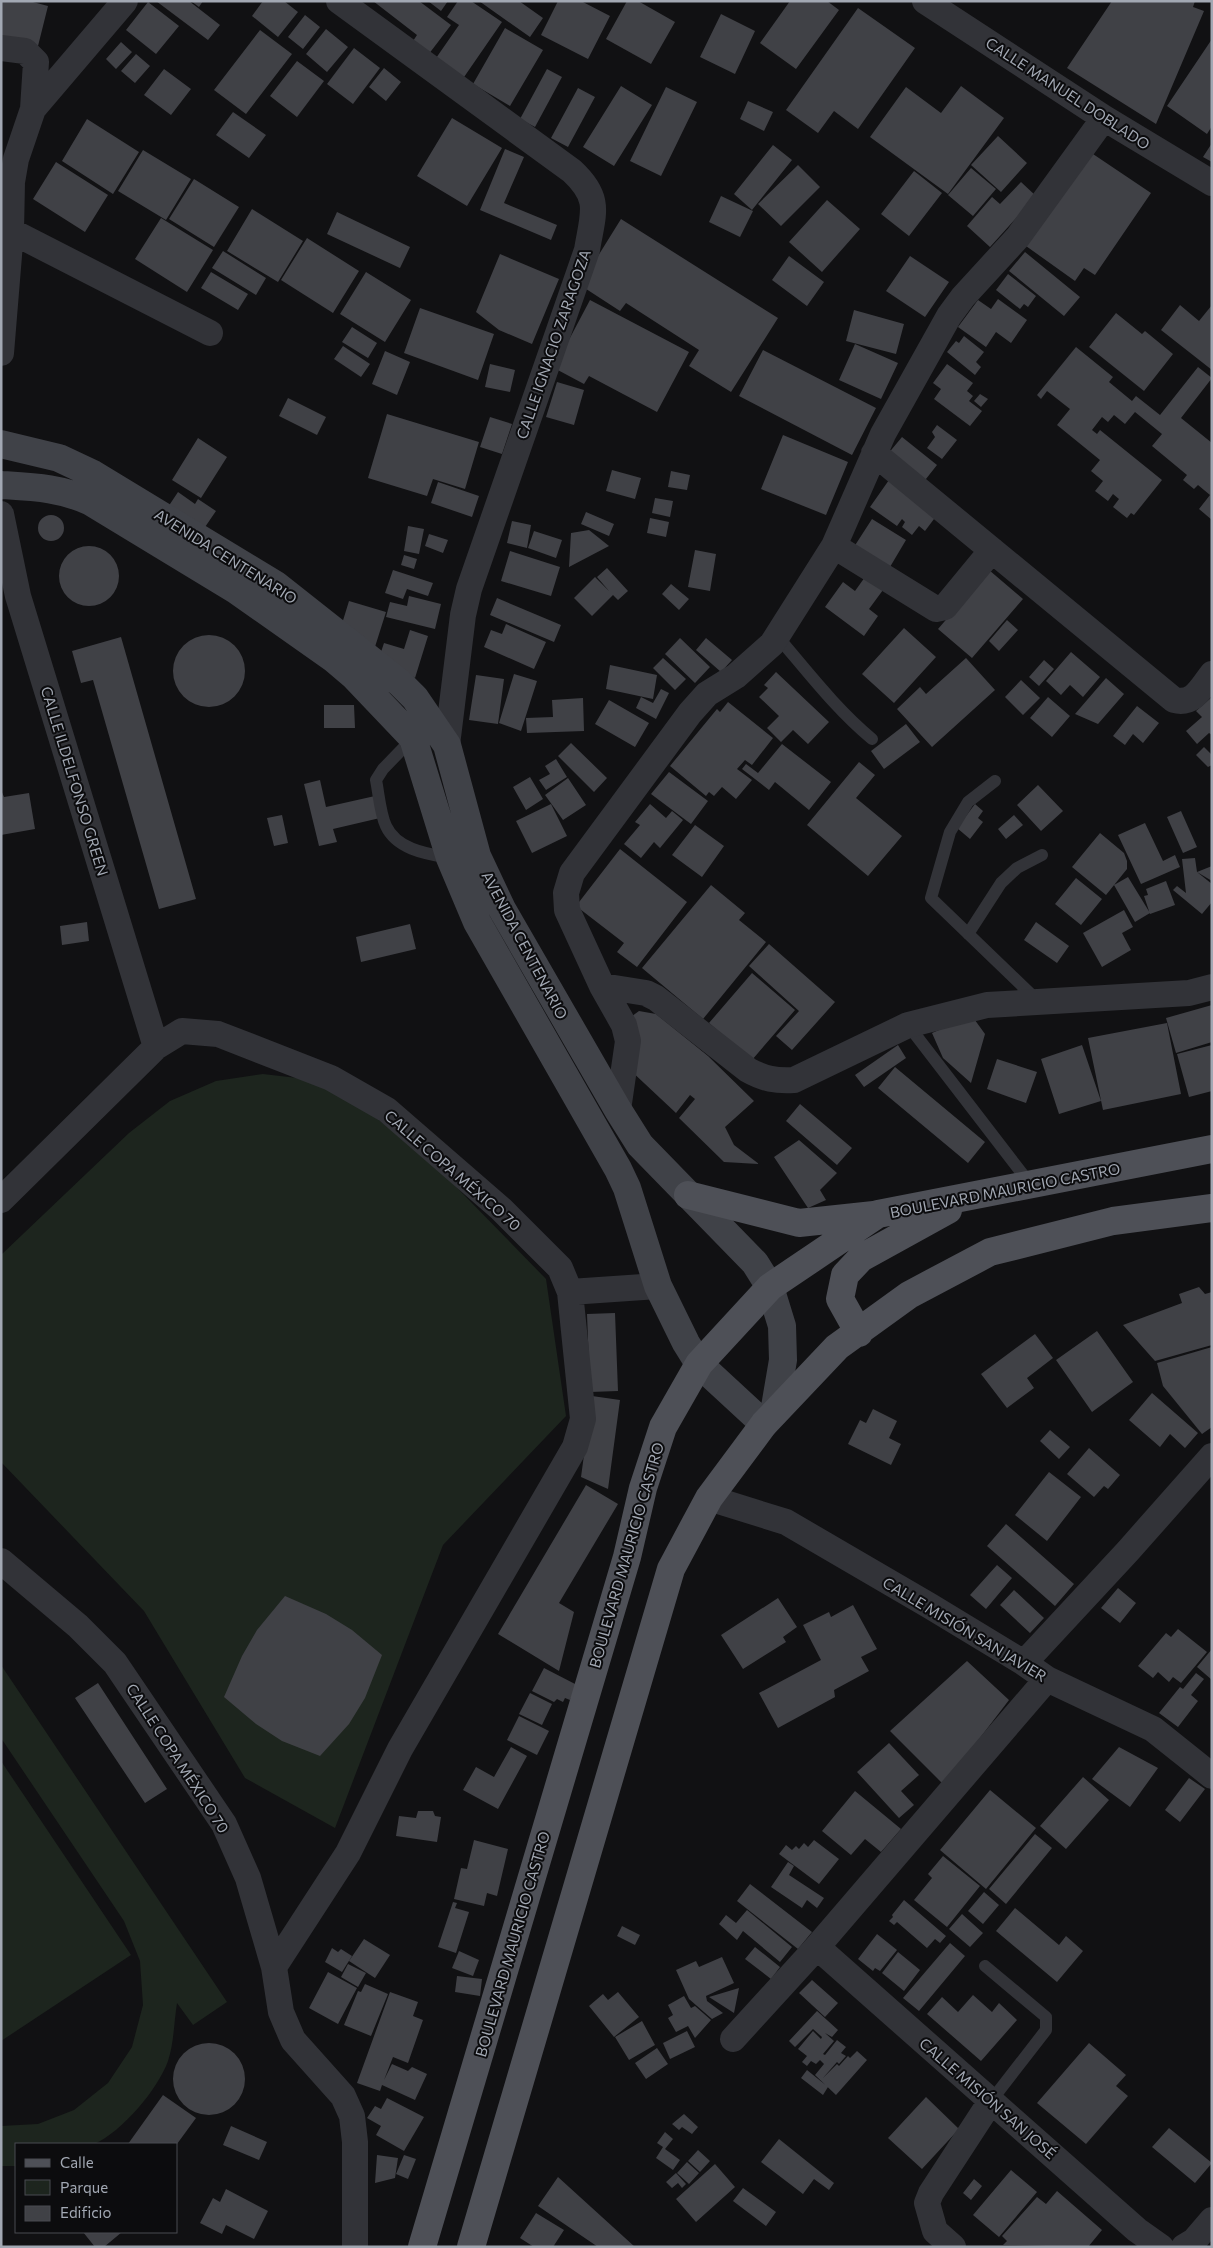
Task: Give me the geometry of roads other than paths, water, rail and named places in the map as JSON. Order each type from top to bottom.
[{"type":"main road","name":"AVENIDA CENTENARIO","points":[[1,444],[59,458],[93,474],[276,585],[400,683],[422,729],[450,858],[477,922],[618,1169],[627,1188],[658,1286],[699,1364],[769,1419],[783,1360],[782,1326],[770,1288],[755,1263],[640,1145],[618,1110],[502,909],[478,856],[447,744],[422,729],[354,676],[236,590],[91,502],[74,494],[49,488],[1,485]]},
{"type":"main road","name":"BOULEVARD MAURICIO CASTRO","points":[[422,2247],[624,1567],[643,1488],[663,1427],[699,1364],[770,1288],[878,1214],[1212,1149]]},
{"type":"main road","points":[[688,1195],[800,1223],[878,1214]]},
{"type":"main road","points":[[859,1333],[840,1299],[846,1275],[862,1258],[917,1225],[978,1195]]},
{"type":"main road","points":[[471,2247],[670,1569],[709,1498],[769,1419],[837,1347],[859,1333],[909,1294],[990,1252],[1112,1221],[1212,1208]]},
{"type":"street","points":[[33,108],[125,1]]},
{"type":"street","name":"CALLE IGNACIO ZARAGOZA","points":[[338,1],[572,171],[592,194],[593,209],[587,250],[469,589],[463,615],[447,744]]},
{"type":"street","name":"CALLE MANUEL DOBLADO","points":[[938,5],[1104,118],[1212,183]]},
{"type":"street","points":[[1,48],[25,50],[36,62],[33,108],[16,159],[12,182],[12,231],[1,353]]},
{"type":"street","points":[[618,1110],[628,1041],[624,1025],[602,986],[567,910],[566,892],[572,873],[690,713],[707,694],[752,664],[777,636],[834,546],[882,434],[949,316],[963,297],[1018,237],[1104,118]]},
{"type":"street","points":[[12,231],[210,333]]},
{"type":"street","points":[[874,453],[1174,700],[1190,701],[1212,674]]},
{"type":"street","name":"CALLE ILDELFONSO GREEN","points":[[1,514],[10,595],[156,1047]]},
{"type":"street","points":[[834,546],[936,609],[945,607],[992,550]]},
{"type":"street","points":[[602,986],[646,993],[656,998],[748,1070],[763,1078],[776,1081],[794,1080],[908,1025],[987,1005],[1188,993],[1212,987]]},
{"type":"street","name":"CALLE COPA MÉXICO 70","points":[[1,1200],[156,1047],[182,1032],[218,1034],[331,1078],[387,1110],[501,1209],[554,1261],[560,1268],[570,1292],[582,1419],[575,1447],[400,1749],[348,1853],[274,1968]]},
{"type":"street","points":[[570,1292],[658,1286]]},
{"type":"street","points":[[1024,1663],[1212,1456]]},
{"type":"street","name":"CALLE MISIÓN SAN JAVIER","points":[[709,1498],[786,1522],[1024,1663],[1047,1679],[1153,1729],[1212,1776]]},
{"type":"street","name":"CALLE COPA MÉXICO 70","points":[[1,1561],[78,1626],[115,1664],[224,1824],[248,1878],[274,1968],[281,2012],[293,2040],[344,2096],[352,2116],[355,2142],[355,2247]]},
{"type":"street","points":[[733,2038],[817,1947],[1047,1679]]},
{"type":"street","name":"CALLE MISIÓN SAN JOSÉ","points":[[817,1947],[991,2101],[1130,2238],[1161,2247]]},
{"type":"street","points":[[953,2247],[935,2231],[927,2204],[931,2192],[991,2101]]},
{"type":"street","points":[[1184,2247],[1194,2240],[1212,2220]]},
{"type":"lane","points":[[777,636],[823,693],[849,720],[872,738]]},
{"type":"lane","points":[[422,729],[383,768],[376,780],[386,827],[394,836],[416,852],[450,858],[478,856]]},
{"type":"lane","points":[[995,781],[968,802],[950,832],[930,898],[1040,1002]]},
{"type":"lane","points":[[968,934],[1001,883],[1017,868],[1042,855]]},
{"type":"lane","points":[[908,1025],[1031,1185]]},
{"type":"lane","points":[[985,1966],[1046,2017],[1048,2021],[1046,2030],[991,2101]]}]
